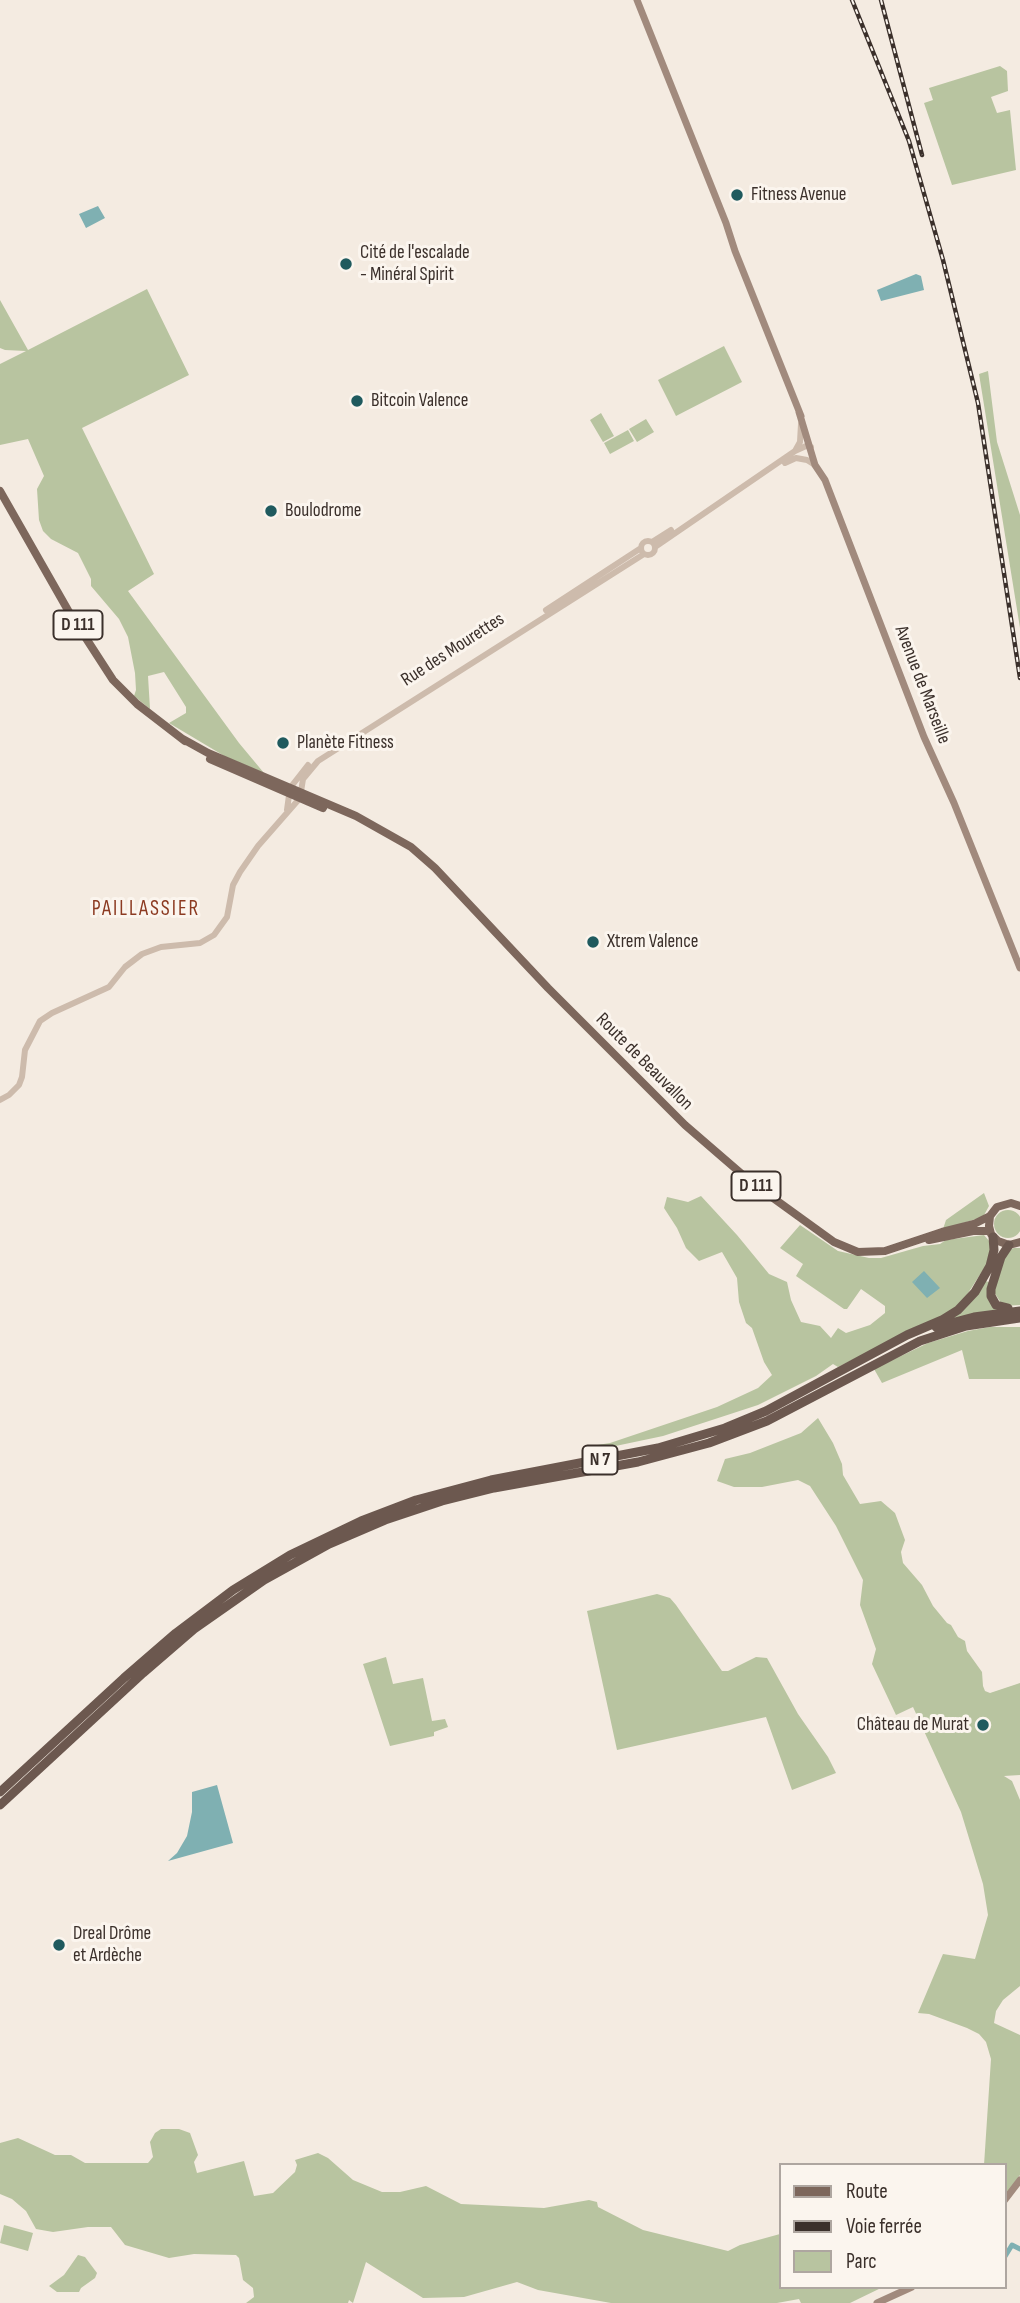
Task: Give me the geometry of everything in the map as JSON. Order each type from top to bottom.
[{"type":"highway","name":"N 7","points":[[0,1792],[176,1633],[233,1590],[314,1542],[383,1512],[450,1490],[682,1442],[725,1428],[783,1403],[907,1335],[942,1320],[964,1305],[990,1266],[994,1250],[992,1234]]},
{"type":"highway","points":[[1016,1244],[1004,1251],[995,1273],[991,1296],[999,1307],[1020,1310]]},
{"type":"highway","name":"N 7","points":[[877,1352],[947,1324],[1020,1310]]},
{"type":"highway","name":"N 7","points":[[0,1805],[194,1629],[264,1580],[330,1544],[385,1520],[455,1498],[638,1462],[709,1443],[777,1416],[905,1348],[966,1326],[1020,1321]]},
{"type":"main road","points":[[639,0],[825,480]]},
{"type":"main road","name":"Avenue de Marseille","points":[[799,412],[815,465],[825,480],[924,737],[954,803],[1020,968]]},
{"type":"main road","name":"Route de Beauvallon","points":[[0,491],[69,612],[113,680],[131,699],[181,738],[208,753],[385,831],[411,847],[629,1071],[702,1140],[751,1182],[834,1242],[850,1250],[877,1252],[916,1242]]},
{"type":"main road","points":[[1016,1244],[998,1241],[992,1234],[990,1216],[1001,1205],[1010,1203],[1020,1206]]},
{"type":"main road","name":"D 111","points":[[916,1242],[980,1222],[990,1216]]},
{"type":"main road","name":"D 111","points":[[916,1242],[973,1231],[992,1234]]},
{"type":"main road","points":[[1006,2198],[1020,2180]]},
{"type":"main road","points":[[877,2303],[908,2289]]},
{"type":"street","points":[[795,455],[800,442],[801,424]]},
{"type":"street","points":[[653,545],[645,541],[643,551],[651,554],[653,545],[811,447]]},
{"type":"street","points":[[795,455],[815,465]]},
{"type":"street","name":"Rue des Mourettes","points":[[290,791],[294,781],[323,752],[643,551]]},
{"type":"street","name":"Rue des Mourettes","points":[[0,1100],[9,1096],[19,1085],[25,1050],[40,1021],[109,987],[125,967],[142,954],[160,947],[200,943],[214,935],[227,917],[233,885],[240,872],[300,795],[303,779],[326,755],[643,551]]},
{"type":"street","points":[[286,812],[290,791]]},
{"type":"green space","points":[[1000,66],[1007,71],[1008,91],[991,97],[997,113],[1010,110],[1016,170],[952,185],[924,103],[933,100],[929,88]]},
{"type":"green space","points":[[147,289],[189,375],[82,428],[154,574],[128,591],[264,773],[226,757],[169,723],[186,713],[186,707],[164,672],[148,676],[150,709],[134,696],[135,673],[128,637],[119,619],[91,586],[91,579],[78,553],[51,539],[43,531],[39,520],[37,489],[44,476],[28,439],[0,445],[0,364],[26,351],[0,348],[0,300],[28,350]]},
{"type":"green space","points":[[724,346],[742,382],[676,416],[658,380]]},
{"type":"green space","points":[[988,371],[997,442],[1020,515],[1020,628],[979,374]]},
{"type":"green space","points":[[601,413],[614,436],[603,442],[590,420]]},
{"type":"green space","points":[[646,419],[654,432],[637,442],[629,429]]},
{"type":"green space","points":[[628,430],[634,441],[610,454],[604,443]]},
{"type":"green space","points":[[984,1193],[989,1206],[983,1217],[943,1229],[946,1220]]},
{"type":"green space","points":[[701,1196],[769,1274],[787,1282],[791,1300],[801,1322],[820,1326],[831,1338],[838,1328],[846,1333],[870,1325],[885,1313],[885,1306],[861,1289],[847,1309],[844,1309],[796,1276],[803,1264],[780,1248],[800,1225],[838,1251],[869,1258],[881,1258],[940,1244],[946,1240],[984,1235],[990,1242],[990,1259],[963,1301],[954,1310],[838,1367],[833,1364],[816,1376],[758,1405],[663,1436],[606,1448],[591,1446],[610,1443],[717,1407],[758,1388],[772,1375],[764,1362],[752,1328],[746,1323],[739,1302],[737,1278],[722,1252],[699,1261],[686,1248],[664,1208],[667,1197],[688,1202]]},
{"type":"green space","points":[[1008,1210],[1018,1214],[1018,1234],[1008,1238],[998,1234],[994,1224],[998,1214]]},
{"type":"green space","points":[[1020,1248],[1020,1305],[1003,1306],[994,1292],[1003,1261],[1009,1250]]},
{"type":"green space","points":[[985,1281],[989,1282],[996,1310],[953,1319],[952,1316]]},
{"type":"green space","points":[[990,1327],[1020,1327],[1020,1379],[969,1379],[962,1350],[882,1383],[874,1369],[928,1343]]},
{"type":"green space","points":[[818,1418],[833,1443],[842,1464],[843,1475],[860,1504],[881,1501],[895,1513],[905,1540],[901,1552],[903,1563],[922,1585],[933,1606],[958,1637],[965,1641],[967,1651],[982,1672],[985,1691],[990,1693],[1020,1683],[1020,1775],[1004,1776],[1012,1781],[1020,1800],[1020,1986],[1003,2000],[996,2011],[994,2023],[1020,2035],[1020,2175],[1006,2195],[1006,2163],[984,2163],[991,2059],[986,2042],[979,2034],[967,2028],[929,2014],[918,2013],[943,1954],[975,1959],[988,1915],[983,1884],[961,1812],[913,1707],[896,1715],[872,1664],[876,1649],[860,1605],[863,1580],[836,1526],[810,1486],[798,1480],[762,1487],[734,1487],[717,1481],[725,1459],[750,1453],[801,1433]]},
{"type":"green space","points":[[657,1594],[670,1598],[676,1605],[722,1671],[728,1671],[756,1657],[767,1658],[798,1714],[836,1773],[792,1790],[766,1717],[617,1750],[587,1611]]},
{"type":"green space","points":[[386,1657],[393,1684],[423,1678],[432,1721],[445,1719],[448,1727],[434,1732],[434,1736],[390,1746],[363,1664]]},
{"type":"green space","points":[[161,2129],[179,2129],[190,2133],[198,2155],[194,2162],[197,2173],[244,2161],[254,2196],[273,2193],[295,2172],[295,2160],[318,2153],[328,2158],[353,2180],[382,2192],[400,2192],[426,2186],[461,2204],[544,2208],[589,2200],[597,2202],[598,2207],[643,2230],[728,2251],[778,2235],[778,2289],[879,2289],[850,2303],[801,2303],[799,2299],[777,2303],[611,2303],[538,2290],[517,2282],[464,2297],[423,2298],[366,2262],[353,2303],[349,2300],[348,2303],[246,2303],[254,2297],[253,2288],[243,2280],[236,2255],[194,2254],[169,2258],[125,2245],[111,2227],[53,2232],[36,2229],[26,2211],[12,2199],[0,2194],[0,2143],[18,2138],[55,2155],[71,2155],[85,2163],[148,2163],[153,2157],[150,2142]]},
{"type":"green space","points":[[4,2225],[33,2233],[28,2251],[0,2243]]},
{"type":"green space","points":[[78,2255],[85,2257],[97,2273],[95,2278],[79,2292],[57,2292],[49,2286],[64,2275]]},
{"type":"water","points":[[98,206],[105,218],[86,228],[79,214]]},
{"type":"water","points":[[916,274],[921,276],[924,290],[881,301],[877,290]]},
{"type":"water","points":[[924,1271],[940,1288],[927,1298],[912,1282]]},
{"type":"water","points":[[217,1785],[233,1843],[168,1861],[177,1853],[187,1836],[192,1812],[192,1792]]},
{"type":"waterway","points":[[1006,2255],[1012,2245],[1020,2249]]},
{"type":"railway","points":[[852,0],[909,141],[943,260],[978,403],[1020,678]]},
{"type":"railway","points":[[881,0],[922,155]]},
{"type":"place","name":"Fitness Avenue","points":[[737,195]]},
{"type":"place","name":"Cité de l'escalade - Minéral Spirit","points":[[346,264]]},
{"type":"place","name":"Bitcoin Valence","points":[[357,401]]},
{"type":"place","name":"Boulodrome","points":[[271,511]]},
{"type":"place","name":"Planète Fitness","points":[[283,743]]},
{"type":"place","name":"Xtrem Valence","points":[[593,942]]},
{"type":"place","name":"Château de Murat","points":[[983,1725]]},
{"type":"place","name":"Dreal Drôme et Ardèche","points":[[59,1945]]},
{"type":"district","name":"PAILLASSIER","points":[[146,910]]}]
